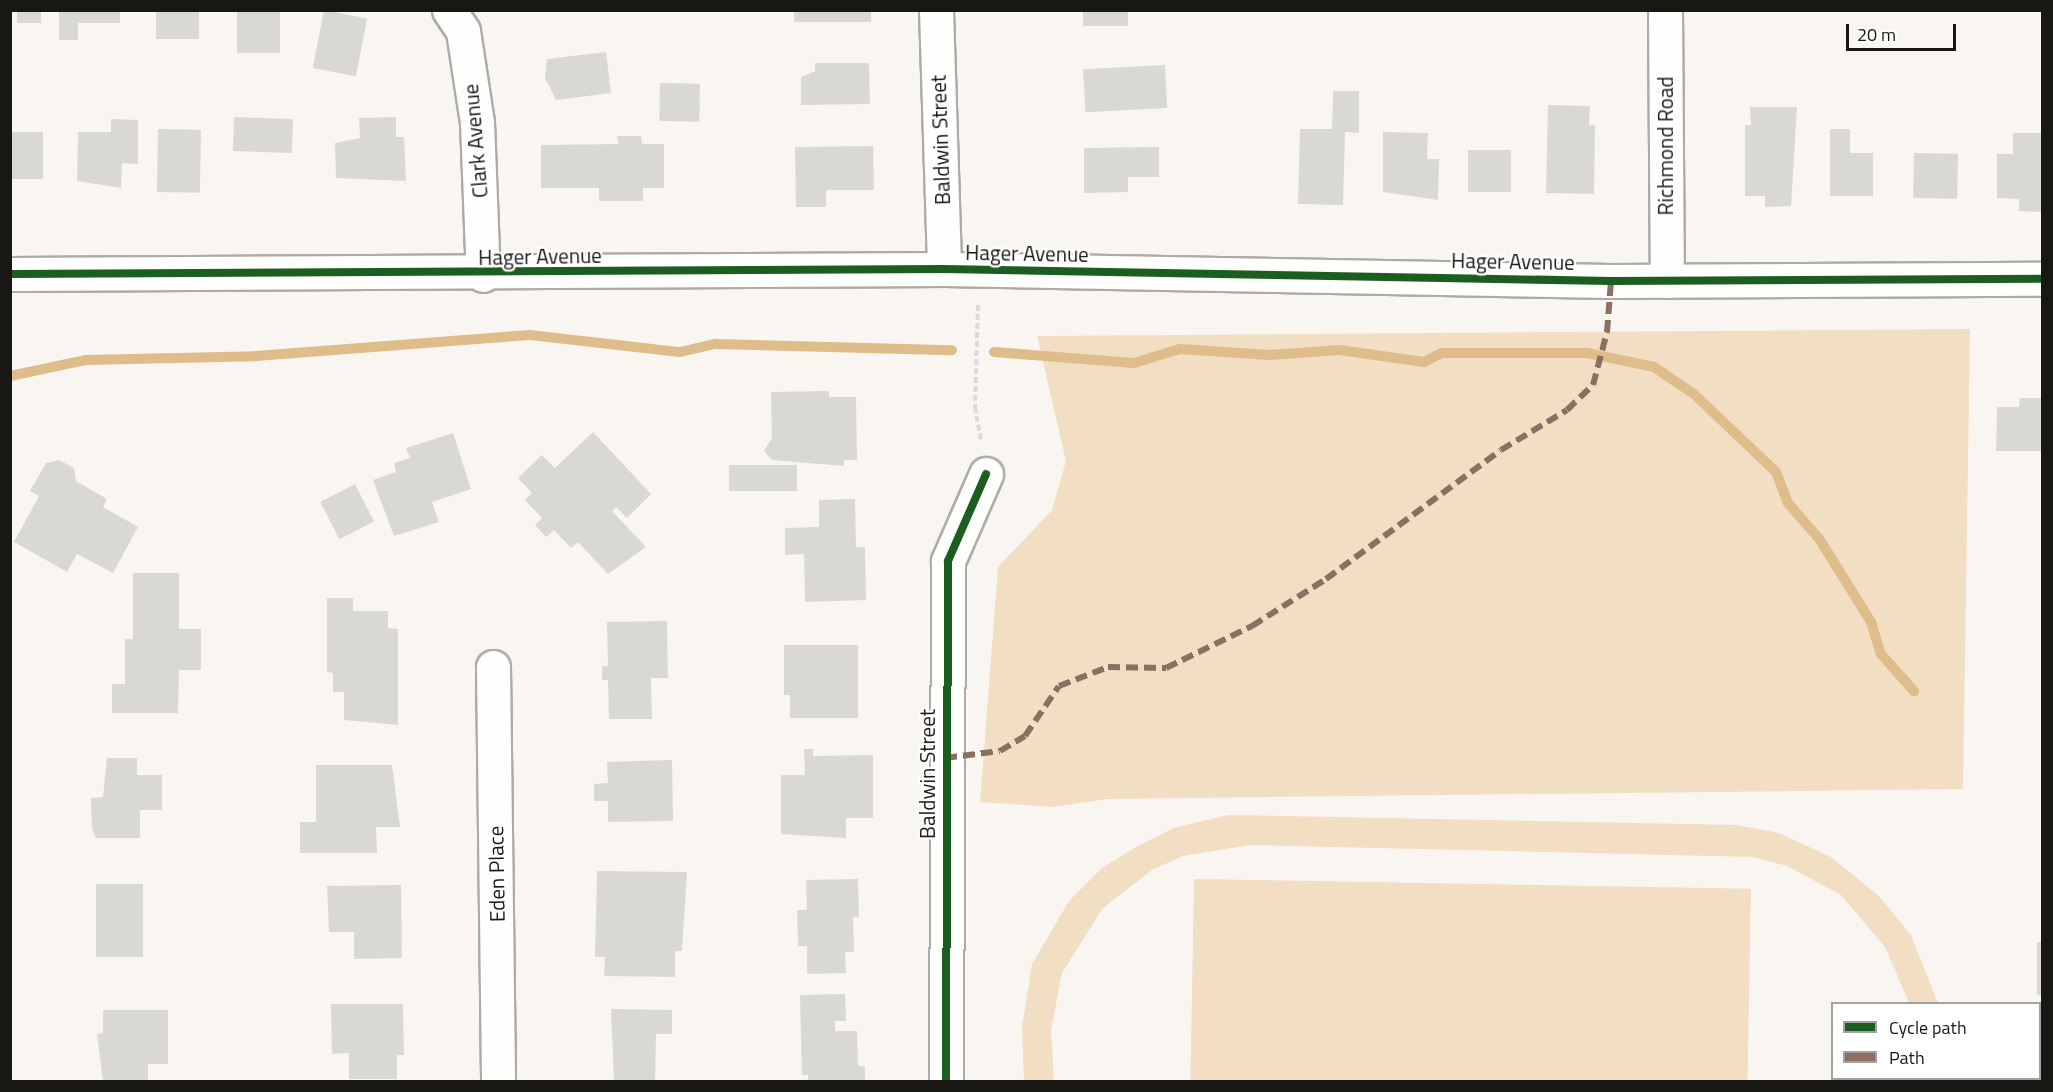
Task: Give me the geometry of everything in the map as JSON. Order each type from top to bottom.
[{"type":"street","name":"Clark Avenue","points":[[449,10],[463,31],[477,122],[483,275]]},
{"type":"street","name":"Baldwin Street","points":[[936,10],[944,269]]},
{"type":"street","name":"Richmond Road","points":[[1665,10],[1667,281]]},
{"type":"street","name":"Hager Avenue","points":[[10,274],[483,275],[944,269],[1667,281],[2043,279]]},
{"type":"street","name":"Baldwin Street","points":[[946,1082],[948,561],[986,474]]},
{"type":"street","name":"Eden Place","points":[[493,667],[498,1082]]},
{"type":"path","points":[[980,271],[975,407],[986,474]]},
{"type":"shaded area","points":[[1970,329],[1963,789],[1107,799],[1054,807],[980,802],[998,567],[1052,510],[1066,461],[1037,336]]},
{"type":"shaded area","points":[[1228,815],[1737,825],[1779,833],[1831,857],[1879,896],[1911,935],[1938,1002],[1909,1002],[1885,947],[1841,895],[1787,866],[1753,857],[1250,845],[1183,856],[1152,870],[1103,908],[1062,973],[1051,1030],[1054,1081],[1024,1081],[1022,1028],[1032,964],[1069,901],[1102,868],[1136,847],[1174,828]]},
{"type":"shaded area","points":[[1194,879],[1751,889],[1748,1082],[1190,1081]]},
{"type":"building","points":[[17,10],[41,10],[41,23],[17,23]]},
{"type":"building","points":[[59,10],[120,10],[120,23],[78,23],[78,40],[59,40]]},
{"type":"building","points":[[156,10],[199,10],[199,39],[156,39]]},
{"type":"building","points":[[237,10],[280,10],[280,53],[237,53]]},
{"type":"building","points":[[324,10],[367,18],[356,76],[313,68]]},
{"type":"building","points":[[794,10],[871,10],[871,22],[794,22]]},
{"type":"building","points":[[1083,10],[1128,10],[1128,26],[1083,26]]},
{"type":"building","points":[[606,52],[611,93],[556,100],[545,78],[547,59]]},
{"type":"building","points":[[815,63],[869,63],[870,104],[801,105],[801,77],[815,71]]},
{"type":"building","points":[[1165,65],[1167,108],[1085,112],[1083,69]]},
{"type":"building","points":[[660,83],[700,84],[699,122],[659,121]]},
{"type":"building","points":[[1333,91],[1359,91],[1359,133],[1345,132],[1343,205],[1298,204],[1300,129],[1332,129]]},
{"type":"building","points":[[1548,105],[1590,106],[1589,125],[1595,125],[1594,194],[1546,193]]},
{"type":"building","points":[[1750,107],[1797,107],[1791,206],[1765,207],[1765,196],[1745,196],[1745,125],[1751,125]]},
{"type":"building","points":[[234,117],[293,119],[292,153],[233,151]]},
{"type":"building","points":[[396,117],[396,137],[404,137],[406,181],[336,178],[335,143],[360,138],[359,118]]},
{"type":"building","points":[[111,119],[138,120],[138,164],[122,163],[121,188],[77,181],[78,132],[111,132]]},
{"type":"building","points":[[158,129],[201,130],[200,193],[157,192]]},
{"type":"building","points":[[1830,129],[1850,129],[1850,153],[1873,153],[1873,196],[1830,196]]},
{"type":"building","points":[[10,132],[43,132],[43,179],[10,179]]},
{"type":"building","points":[[1383,132],[1428,133],[1427,159],[1439,159],[1438,200],[1383,192]]},
{"type":"building","points":[[2013,133],[2042,133],[2041,212],[2019,211],[2019,199],[1997,198],[1997,154],[2013,154]]},
{"type":"building","points":[[617,136],[641,136],[642,144],[664,144],[664,188],[643,188],[643,201],[599,201],[599,188],[541,188],[541,145],[618,144]]},
{"type":"building","points":[[873,146],[874,190],[826,190],[826,207],[796,207],[795,147]]},
{"type":"building","points":[[1159,147],[1159,177],[1128,177],[1128,192],[1084,193],[1084,148]]},
{"type":"building","points":[[1468,150],[1511,150],[1511,192],[1468,192]]},
{"type":"building","points":[[1914,153],[1958,154],[1957,199],[1913,198]]},
{"type":"building","points":[[829,391],[829,397],[856,397],[857,460],[844,460],[844,466],[772,460],[764,451],[772,438],[771,392]]},
{"type":"building","points":[[2020,398],[2042,398],[2042,451],[1996,451],[1997,407],[2019,407]]},
{"type":"building","points":[[593,432],[651,494],[627,518],[616,507],[612,511],[646,547],[608,574],[578,542],[571,548],[554,530],[546,537],[535,525],[542,518],[525,500],[532,493],[518,478],[542,455],[555,468]]},
{"type":"building","points":[[453,433],[471,489],[432,502],[439,522],[394,536],[373,480],[396,472],[394,463],[410,458],[406,448]]},
{"type":"building","points":[[59,460],[74,468],[76,481],[107,499],[103,507],[138,527],[113,573],[77,554],[67,572],[14,542],[39,496],[30,491],[46,463]]},
{"type":"building","points":[[729,465],[797,465],[797,491],[729,491]]},
{"type":"building","points":[[355,484],[374,521],[339,539],[320,502]]},
{"type":"building","points":[[855,499],[856,547],[865,547],[866,600],[805,602],[804,554],[785,555],[785,528],[819,527],[819,500]]},
{"type":"building","points":[[133,573],[179,573],[179,629],[201,629],[201,670],[179,670],[178,713],[112,713],[112,684],[125,684],[125,639],[133,639]]},
{"type":"building","points":[[327,598],[353,598],[353,611],[388,611],[388,628],[398,629],[398,725],[344,720],[344,692],[333,692],[333,673],[327,672]]},
{"type":"building","points":[[667,621],[668,678],[651,678],[652,719],[609,719],[608,680],[602,680],[602,666],[608,666],[607,622]]},
{"type":"building","points":[[784,645],[858,645],[858,718],[790,718],[790,695],[784,695]]},
{"type":"building","points":[[804,749],[813,749],[813,756],[873,755],[873,818],[846,818],[846,838],[781,834],[781,775],[805,775]]},
{"type":"building","points":[[107,758],[137,758],[137,775],[162,775],[162,810],[140,810],[140,838],[96,838],[92,829],[91,798],[103,797]]},
{"type":"building","points":[[672,760],[673,821],[608,822],[608,801],[594,801],[594,784],[608,783],[607,762]]},
{"type":"building","points":[[316,765],[392,765],[400,827],[376,827],[377,853],[300,853],[300,822],[316,822]]},
{"type":"building","points":[[597,871],[687,872],[682,951],[675,951],[675,977],[604,976],[605,957],[595,957]]},
{"type":"building","points":[[858,879],[859,917],[853,917],[854,952],[845,952],[846,973],[807,974],[807,946],[798,946],[797,910],[807,910],[806,880]]},
{"type":"building","points":[[96,884],[143,884],[143,957],[96,957]]},
{"type":"building","points":[[401,885],[402,958],[354,959],[354,932],[329,932],[327,886]]},
{"type":"building","points":[[2037,942],[2042,942],[2042,995],[2037,995]]},
{"type":"building","points":[[845,994],[846,1021],[835,1021],[835,1031],[857,1031],[858,1066],[865,1066],[865,1080],[808,1082],[808,1075],[802,1075],[800,995]]},
{"type":"building","points":[[331,1004],[403,1004],[404,1055],[397,1055],[397,1079],[349,1079],[349,1053],[332,1054]]},
{"type":"building","points":[[611,1009],[672,1010],[672,1034],[656,1034],[655,1081],[614,1081]]},
{"type":"building","points":[[103,1010],[168,1010],[168,1064],[148,1064],[148,1082],[103,1082],[97,1034],[103,1033]]},
{"type":"building","points":[[2041,1029],[2042,1029],[2041,1080]]},
{"type":"waterway","points":[[10,376],[86,360],[256,356],[530,335],[680,352],[716,344],[952,350]]},
{"type":"waterway","points":[[994,352],[1134,363],[1180,349],[1270,355],[1339,350],[1424,362],[1442,353],[1587,353],[1654,367],[1694,394],[1776,472],[1788,503],[1820,540],[1871,622],[1881,654],[1914,691]]},
{"type":"marked path","points":[[945,758],[1000,751],[1025,736],[1059,686],[1108,667],[1166,668],[1252,626],[1326,579],[1501,450],[1567,410],[1593,385],[1607,332],[1611,281]]},
{"type":"cycle path","points":[[10,274],[944,269],[1611,281],[2042,279]]},
{"type":"cycle path","points":[[946,1082],[948,561],[986,474]]}]
